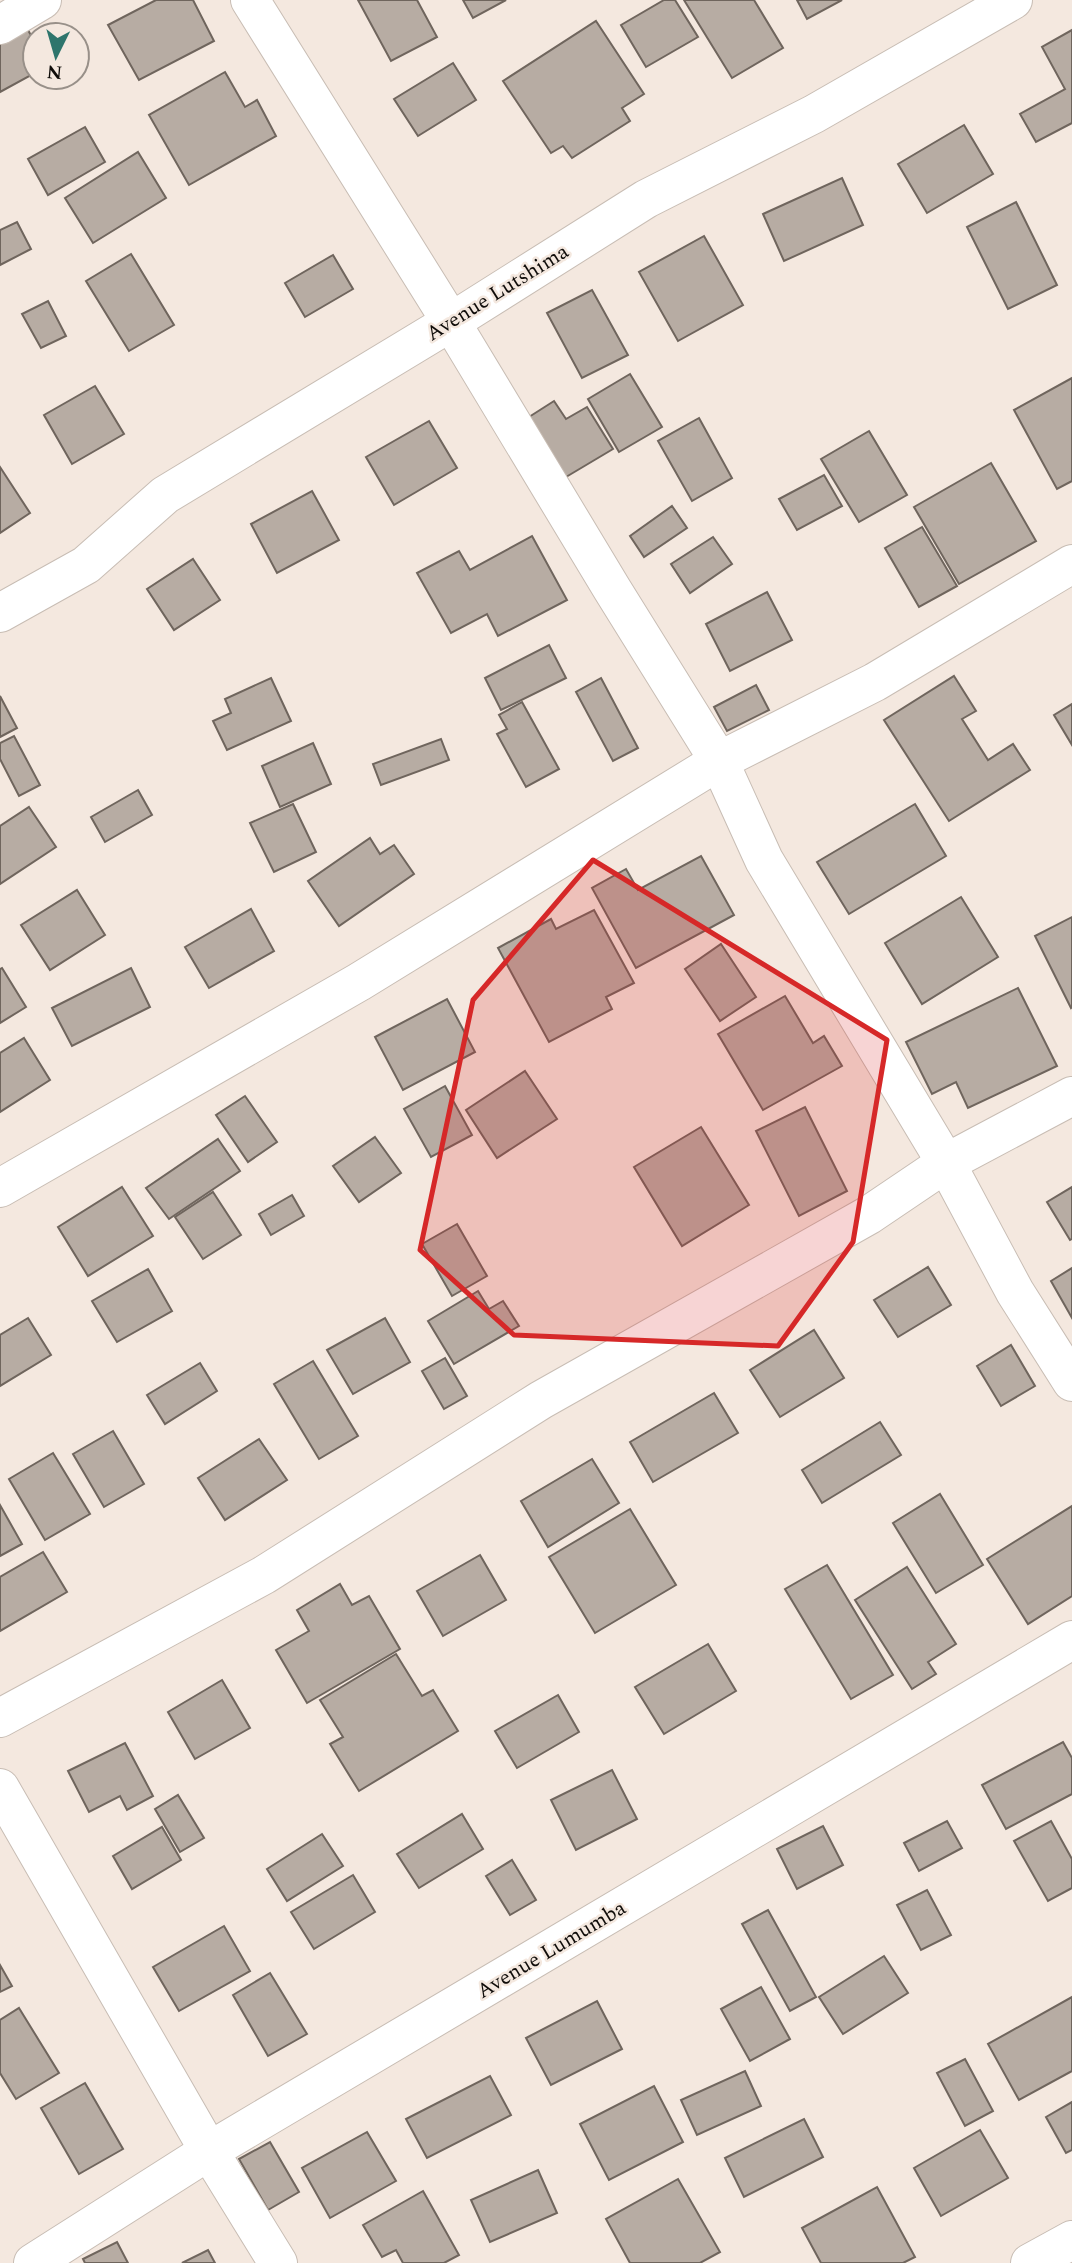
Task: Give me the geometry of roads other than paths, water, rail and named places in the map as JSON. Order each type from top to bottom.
[{"type":"street","points":[[0,25],[43,0]]},
{"type":"street","points":[[250,0],[451,322],[611,589],[719,761],[764,860],[946,1163],[1015,1292],[1072,1382]]},
{"type":"street","name":"Avenue Lutshima","points":[[0,612],[86,565],[166,495],[451,322],[646,199],[814,114],[1013,0]]},
{"type":"street","points":[[0,1188],[359,982],[719,761],[876,682],[1072,564]]},
{"type":"street","points":[[0,1718],[264,1576],[541,1399],[869,1215],[946,1163],[1072,1096]]},
{"type":"street","name":"Avenue Lumumba","points":[[33,2263],[209,2151],[1072,1640]]},
{"type":"street","points":[[0,1788],[209,2151],[278,2263]]},
{"type":"street","points":[[1030,2263],[1072,2240]]}]
